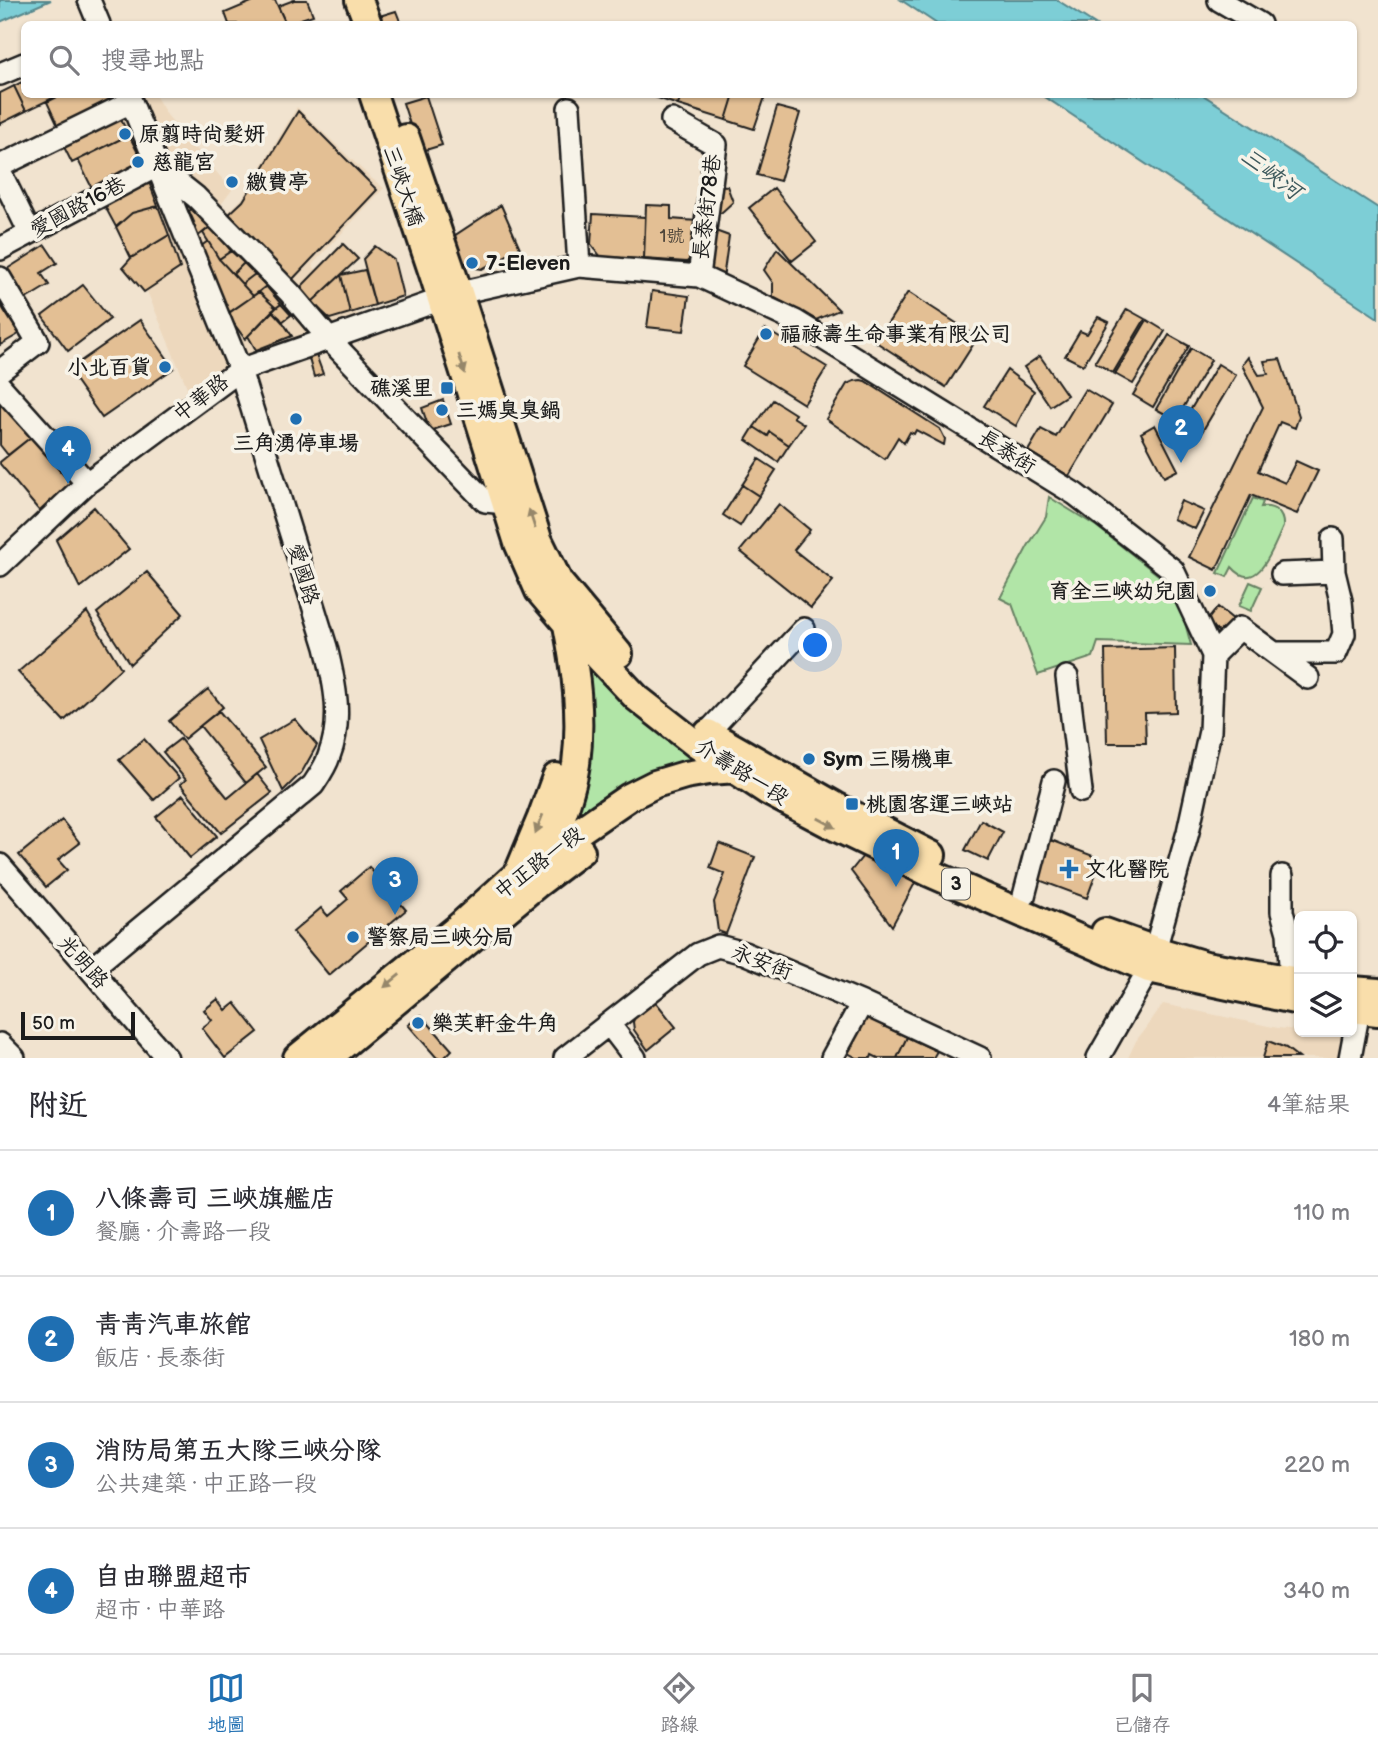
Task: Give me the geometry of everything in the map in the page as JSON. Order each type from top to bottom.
[{"type":"main road","points":[[341,0],[348,21]]},
{"type":"main road","points":[[359,0],[367,21]]},
{"type":"main road","name":"三峽大橋","points":[[375,98],[446,285]]},
{"type":"main road","name":"三峽大橋","points":[[392,98],[446,285]]},
{"type":"main road","name":"介壽路一段","points":[[446,285],[518,543],[549,586],[676,710],[835,827],[930,873],[1152,960],[1294,987]]},
{"type":"main road","name":"介壽路一段","points":[[446,285],[538,539],[549,586]]},
{"type":"main road","points":[[548,853],[576,766],[579,726],[576,670],[567,624],[549,586]]},
{"type":"main road","points":[[527,879],[541,818],[556,777],[562,732],[549,586]]},
{"type":"main road","name":"介壽路一段","points":[[567,624],[637,698],[732,769]]},
{"type":"main road","name":"中正路一段","points":[[527,879],[548,853],[629,797],[655,784],[685,775],[732,769],[774,783]]},
{"type":"main road","name":"介壽路一段","points":[[774,783],[835,806],[936,857],[1101,931],[1152,960]]},
{"type":"main road","name":"中正路一段","points":[[330,1058],[365,1016],[455,930],[527,879],[634,813],[661,800],[726,785],[774,783]]},
{"type":"main road","points":[[1360,1005],[1378,992]]},
{"type":"main road","name":"中正路一段","points":[[298,1058],[365,1016]]},
{"type":"street","points":[[89,0],[98,21]]},
{"type":"street","points":[[1219,0],[1255,21]]},
{"type":"street","points":[[0,74],[21,65]]},
{"type":"street","points":[[30,233],[0,169],[129,98]]},
{"type":"street","name":"愛國路","points":[[90,969],[313,785],[329,758],[337,726],[335,684],[326,647],[240,370],[129,98]]},
{"type":"street","points":[[569,108],[579,266]]},
{"type":"street","name":"長泰街78巷","points":[[673,120],[716,145],[699,276]]},
{"type":"street","points":[[157,166],[196,197],[290,293],[329,339],[485,501],[506,503]]},
{"type":"street","name":"愛國路16巷","points":[[0,249],[157,166]]},
{"type":"street","name":"長泰街","points":[[446,285],[579,266],[699,276],[795,321],[1075,494],[1173,570],[1213,655],[1210,731],[1188,832],[1152,960],[1098,1058]]},
{"type":"street","points":[[0,278],[38,342],[0,371]]},
{"type":"street","name":"中華路","points":[[0,565],[87,483],[240,370],[329,339],[446,285]]},
{"type":"street","points":[[0,386],[87,483]]},
{"type":"street","points":[[1275,653],[1336,653],[1344,634],[1341,601],[1334,572],[1333,539]]},
{"type":"street","points":[[1282,573],[1334,572]]},
{"type":"street","points":[[1213,655],[1240,628],[1308,678]]},
{"type":"street","points":[[708,733],[804,629]]},
{"type":"street","points":[[1067,677],[1081,791]]},
{"type":"street","points":[[1024,896],[1054,781]]},
{"type":"street","name":"光明路","points":[[0,865],[167,1058]]},
{"type":"street","points":[[1282,876],[1282,912],[1289,933],[1295,974]]},
{"type":"street","name":"永安街","points":[[565,1058],[698,954],[718,946],[744,953],[862,1003],[952,1052],[980,1058]]},
{"type":"street","points":[[832,1058],[862,1003]]},
{"type":"street","points":[[1350,1058],[1360,1005]]},
{"type":"street","points":[[609,1024],[635,1058]]},
{"type":"street","points":[[0,1044],[14,1058]]},
{"type":"shaded area","points":[[66,98],[157,98],[167,115],[232,190],[217,210],[224,216],[242,199],[297,107],[384,188],[312,265],[365,322],[192,399]]},
{"type":"shaded area","points":[[1163,1004],[1294,1030],[1294,1037],[1343,1037],[1340,1058],[1128,1058],[1136,1041]]},
{"type":"green space","points":[[1049,497],[1096,526],[1162,578],[1182,612],[1191,645],[1098,642],[1093,657],[1038,675],[1012,604],[1000,598],[1046,517]]},
{"type":"green space","points":[[1253,498],[1263,502],[1261,507],[1270,507],[1277,511],[1282,518],[1283,527],[1270,555],[1257,572],[1250,576],[1241,575],[1232,567],[1227,577],[1218,573]]},
{"type":"green space","points":[[1250,582],[1262,587],[1251,611],[1239,606]]},
{"type":"green space","points":[[584,653],[707,761],[641,777],[604,797],[564,832]]},
{"type":"water","points":[[0,0],[51,0],[0,22]]},
{"type":"water","points":[[901,0],[1057,0],[1090,21],[932,21]]},
{"type":"water","name":"三峽河","points":[[1047,98],[1208,98],[1378,208],[1378,318]]},
{"type":"building","points":[[256,0],[275,0],[285,21],[228,21],[225,13]]},
{"type":"building","points":[[294,0],[307,0],[313,15],[295,21],[285,21],[278,6]]},
{"type":"building","points":[[396,11],[400,21],[374,21],[373,18]]},
{"type":"building","points":[[21,82],[21,98],[53,98],[26,111],[14,86]]},
{"type":"building","points":[[14,86],[26,111],[0,124],[0,93]]},
{"type":"building","points":[[55,98],[112,98],[113,101],[58,126],[47,102]]},
{"type":"building","points":[[427,98],[442,145],[419,152],[403,103]]},
{"type":"building","points":[[658,98],[681,98],[678,105]]},
{"type":"building","points":[[681,98],[733,98],[726,120],[678,105]]},
{"type":"building","points":[[733,98],[765,98],[754,129],[726,120]]},
{"type":"building","points":[[777,107],[800,113],[780,181],[757,175]]},
{"type":"building","points":[[298,111],[377,190],[291,281],[226,217],[243,201]]},
{"type":"building","points":[[119,116],[129,135],[72,163],[62,143]]},
{"type":"building","points":[[129,135],[143,163],[92,188],[78,160]]},
{"type":"building","points":[[147,177],[158,206],[132,213],[116,227],[102,201]]},
{"type":"building","points":[[717,185],[727,186],[733,202],[721,213],[712,212]]},
{"type":"building","points":[[774,188],[816,242],[792,261],[749,208]]},
{"type":"building","points":[[501,205],[520,248],[482,269],[470,267],[462,260],[454,236]]},
{"type":"building","points":[[646,205],[671,206],[671,219],[697,221],[695,253],[687,262],[644,259]]},
{"type":"building","points":[[158,206],[169,235],[131,258],[116,227],[132,213]]},
{"type":"building","points":[[194,207],[211,226],[196,238],[190,224],[194,222],[189,211]]},
{"type":"building","points":[[593,214],[645,217],[644,259],[601,257],[591,244]]},
{"type":"building","points":[[211,226],[231,251],[219,259],[203,233]]},
{"type":"building","points":[[710,229],[729,236],[723,279],[705,270]]},
{"type":"building","points":[[169,235],[180,268],[144,292],[123,267],[131,258]]},
{"type":"building","points":[[208,241],[219,259],[253,296],[229,313],[200,247]]},
{"type":"building","points":[[343,244],[358,259],[312,302],[298,290]]},
{"type":"building","points":[[45,245],[57,263],[41,273],[49,285],[26,299],[7,269]]},
{"type":"building","points":[[375,246],[394,260],[403,296],[375,305],[363,259]]},
{"type":"building","points":[[777,249],[839,310],[816,320],[773,297],[773,283],[764,270]]},
{"type":"building","points":[[231,251],[244,263],[233,274],[219,259]]},
{"type":"building","points":[[244,263],[255,274],[242,284],[233,274]]},
{"type":"building","points":[[365,270],[375,305],[350,313],[341,275]]},
{"type":"building","points":[[255,274],[266,286],[253,296],[242,284]]},
{"type":"building","points":[[341,275],[350,313],[330,319],[312,302]]},
{"type":"building","points":[[83,285],[110,319],[68,351],[42,316]]},
{"type":"building","points":[[266,286],[281,304],[276,308],[259,292]]},
{"type":"building","points":[[652,291],[689,296],[684,331],[647,327]]},
{"type":"building","points":[[259,292],[276,308],[245,339],[227,314]]},
{"type":"building","points":[[908,292],[978,337],[946,387],[876,342]]},
{"type":"building","points":[[0,304],[19,334],[0,345]]},
{"type":"building","points":[[281,304],[291,315],[282,322],[272,311]]},
{"type":"building","points":[[1127,309],[1145,319],[1113,373],[1095,362]]},
{"type":"building","points":[[272,311],[292,336],[256,350],[248,336]]},
{"type":"building","points":[[1098,317],[1109,322],[1083,365],[1065,356],[1080,331],[1087,334]]},
{"type":"building","points":[[140,320],[174,368],[102,418],[68,370]]},
{"type":"building","points":[[1147,320],[1165,331],[1133,384],[1115,374]]},
{"type":"building","points":[[765,329],[827,367],[804,404],[743,366]]},
{"type":"building","points":[[1169,335],[1189,346],[1153,407],[1133,395]]},
{"type":"building","points":[[1191,348],[1211,360],[1176,420],[1156,409]]},
{"type":"building","points":[[315,352],[323,374],[314,377],[308,355]]},
{"type":"building","points":[[1040,356],[1067,395],[1050,406],[1024,367]]},
{"type":"building","points":[[1248,357],[1259,375],[1268,374],[1264,361],[1280,359],[1299,416],[1295,428],[1280,422],[1258,471],[1285,483],[1296,461],[1318,471],[1297,514],[1251,495],[1216,570],[1189,557],[1263,407],[1242,365]]},
{"type":"building","points":[[1218,364],[1236,375],[1197,440],[1179,429]]},
{"type":"building","points":[[1007,370],[1034,391],[1016,426],[984,406]]},
{"type":"building","points":[[861,380],[940,429],[945,439],[944,445],[916,430],[914,434],[910,432],[904,443],[898,437],[885,459],[826,419],[847,384]]},
{"type":"building","points":[[1085,389],[1112,405],[1069,476],[1028,451],[1041,429],[1056,437]]},
{"type":"building","points":[[0,393],[36,433],[8,455],[0,445]]},
{"type":"building","points":[[443,400],[451,424],[430,431],[422,408]]},
{"type":"building","points":[[773,400],[795,414],[793,417],[804,424],[789,445],[770,432],[768,436],[754,427]]},
{"type":"building","points":[[1155,425],[1178,470],[1164,477],[1141,433]]},
{"type":"building","points":[[754,427],[768,436],[770,432],[789,445],[778,462],[746,440]]},
{"type":"building","points":[[36,433],[79,484],[42,514],[0,464]]},
{"type":"building","points":[[759,459],[776,470],[759,496],[742,485]]},
{"type":"building","points":[[742,485],[759,496],[740,526],[723,515]]},
{"type":"building","points":[[1181,501],[1204,511],[1195,529],[1173,519]]},
{"type":"building","points":[[779,504],[810,530],[794,550],[833,581],[811,608],[740,551]]},
{"type":"building","points":[[94,507],[129,549],[80,588],[56,540]]},
{"type":"building","points":[[147,572],[183,614],[130,664],[97,613]]},
{"type":"building","points":[[1218,607],[1234,620],[1223,635],[1206,622]]},
{"type":"building","points":[[87,612],[121,668],[64,721],[18,672]]},
{"type":"building","points":[[1175,648],[1176,712],[1145,713],[1146,743],[1107,743],[1105,650]]},
{"type":"building","points":[[208,689],[223,707],[184,739],[169,721]]},
{"type":"building","points":[[219,711],[266,767],[246,783],[200,726]]},
{"type":"building","points":[[295,719],[317,745],[302,772],[283,791],[259,740]]},
{"type":"building","points":[[144,739],[179,778],[154,800],[119,760]]},
{"type":"building","points":[[180,739],[228,798],[257,774],[272,793],[221,833],[180,784],[186,780],[163,752]]},
{"type":"building","points":[[183,795],[217,836],[190,858],[156,817]]},
{"type":"building","points":[[62,820],[80,843],[58,860],[67,870],[46,887],[19,855]]},
{"type":"building","points":[[981,820],[1003,832],[988,861],[965,850]]},
{"type":"building","name":"文化醫院","points":[[1051,840],[1101,859],[1087,898],[1036,879]]},
{"type":"building","points":[[719,843],[755,857],[726,934],[718,931],[714,902],[725,874],[710,868]]},
{"type":"building","points":[[863,856],[915,883],[892,926],[851,871]]},
{"type":"building","points":[[369,867],[406,910],[329,975],[293,932],[321,908],[328,916],[348,899],[341,891]]},
{"type":"building","points":[[218,999],[226,1010],[235,1003],[258,1032],[225,1058],[202,1028],[212,1020],[204,1010]]},
{"type":"building","points":[[655,1001],[676,1027],[648,1050],[634,1030],[633,1022],[635,1017]]},
{"type":"building","points":[[421,1015],[452,1050],[444,1058],[437,1058],[408,1025]]},
{"type":"building","points":[[866,1017],[907,1037],[897,1058],[878,1058],[872,1055],[871,1058],[857,1058],[848,1053]]},
{"type":"building","points":[[907,1037],[937,1051],[933,1058],[897,1058]]},
{"type":"building","points":[[1268,1041],[1286,1048],[1299,1058],[1263,1058]]},
{"type":"place","name":"原翦時尚髮妍","points":[[125,134]]},
{"type":"place","name":"慈龍宮","points":[[138,162]]},
{"type":"place","name":"繳費亭","points":[[232,182]]},
{"type":"place","name":"7-Eleven","points":[[472,263]]},
{"type":"place","name":"福祿壽生命事業有限公司","points":[[766,334]]},
{"type":"place","name":"小北百貨","points":[[165,367]]},
{"type":"place","name":"礁溪里","points":[[447,388]]},
{"type":"place","name":"三媽臭臭鍋","points":[[442,410]]},
{"type":"place","name":"三角湧停車場","points":[[296,419]]},
{"type":"place","name":"青青汽車旅館","points":[[1181,463]]},
{"type":"place","name":"自由聯盟超市","points":[[68,484]]},
{"type":"place","name":"育全三峽幼兒園","points":[[1210,591]]},
{"type":"place","name":"Sym 三陽機車","points":[[809,759]]},
{"type":"place","name":"桃園客運三峽站","points":[[852,804]]},
{"type":"place","name":"文化醫院","points":[[1069,869]]},
{"type":"place","name":"八條壽司 三峽旗艦店","points":[[896,887]]},
{"type":"place","name":"消防局第五大隊三峽分隊","points":[[395,915]]},
{"type":"place","name":"警察局三峽分局","points":[[353,937]]},
{"type":"place","name":"樂芙軒金牛角","points":[[418,1023]]}]
